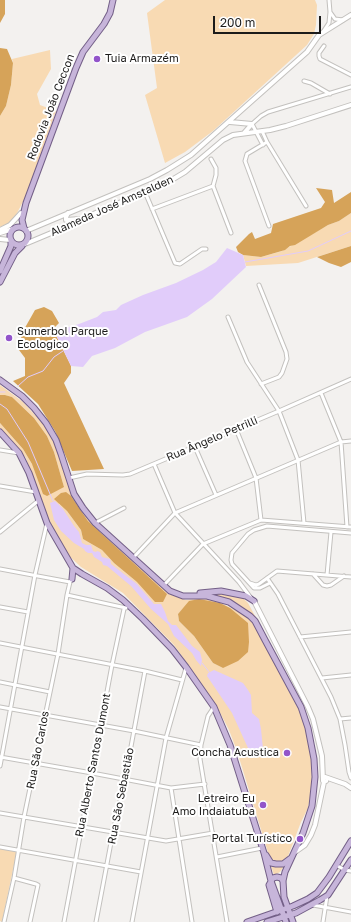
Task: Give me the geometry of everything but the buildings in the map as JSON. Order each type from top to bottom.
[{"type":"main road","name":"Rodovia João Ceccon","points":[[26,203],[76,68],[83,52],[104,24],[110,12],[113,0]]},
{"type":"main road","points":[[0,271],[11,246],[9,236],[26,203]]},
{"type":"main road","points":[[0,282],[15,253],[28,238],[22,220],[26,203]]},
{"type":"main road","points":[[13,229],[20,227],[25,230]]},
{"type":"main road","points":[[10,240],[15,245],[24,244]]},
{"type":"main road","points":[[0,380],[12,388],[34,408],[51,431],[79,502],[95,523],[163,586],[175,594],[207,596],[221,599],[236,606],[255,621],[301,708],[312,742],[315,777],[312,806],[294,855],[285,872],[283,881],[283,891],[288,909],[287,918]]},
{"type":"main road","points":[[0,383],[5,387],[12,388]]},
{"type":"main road","points":[[0,432],[18,453],[29,473],[46,523],[73,568],[108,588],[164,640],[186,667],[214,707],[222,723],[230,746],[263,850],[279,912],[293,922]]},
{"type":"main road","points":[[71,581],[73,568]]},
{"type":"main road","points":[[71,581],[82,574]]},
{"type":"main road","points":[[191,596],[221,591],[246,596],[254,601]]},
{"type":"main road","points":[[247,922],[288,909],[308,900],[317,893],[351,841]]},
{"type":"main road","points":[[263,850],[271,863],[276,864],[283,864],[294,855]]},
{"type":"main road","points":[[269,922],[287,918],[313,905],[328,895],[351,860]]},
{"type":"main road","points":[[271,881],[275,877],[278,877],[283,881]]},
{"type":"street","points":[[25,230],[150,179],[191,155],[307,52],[329,23],[329,0]]},
{"type":"street","points":[[330,12],[335,19],[344,20]]},
{"type":"street","points":[[321,34],[351,15]]},
{"type":"street","points":[[324,46],[319,53],[320,59],[351,75]]},
{"type":"street","points":[[304,81],[311,83],[330,94]]},
{"type":"street","points":[[244,133],[261,116],[268,112],[351,87]]},
{"type":"street","name":"Alameda José Amstalden","points":[[24,244],[170,181],[185,172],[223,140],[233,135],[262,132],[286,126],[351,105]]},
{"type":"street","points":[[229,122],[252,124]]},
{"type":"street","points":[[252,124],[263,145]]},
{"type":"street","points":[[262,132],[306,206]]},
{"type":"street","points":[[267,142],[247,154],[245,160],[269,226]]},
{"type":"street","points":[[211,159],[216,168],[213,186],[231,233]]},
{"type":"street","points":[[152,209],[213,186]]},
{"type":"street","points":[[145,192],[175,263],[180,264],[202,249],[206,249]]},
{"type":"street","points":[[0,231],[10,225],[21,213]]},
{"type":"street","points":[[68,213],[66,220],[84,218]]},
{"type":"street","points":[[0,231],[13,229]]},
{"type":"street","points":[[0,239],[10,240]]},
{"type":"street","points":[[259,285],[286,352],[287,359],[279,377],[261,384]]},
{"type":"street","points":[[228,317],[247,362],[279,411],[298,460],[304,523]]},
{"type":"street","name":"Rua Ângelo Petrilli","points":[[69,478],[87,474],[130,474],[236,430],[351,379]]},
{"type":"street","points":[[163,586],[203,544],[261,520],[349,527],[341,442],[321,393]]},
{"type":"street","points":[[236,430],[256,478],[261,520]]},
{"type":"street","points":[[133,558],[175,513],[341,442],[351,441]]},
{"type":"street","points":[[195,447],[216,496]]},
{"type":"street","points":[[0,450],[18,453]]},
{"type":"street","points":[[154,464],[175,513],[239,582],[254,601],[313,719],[322,756],[322,776],[325,780],[317,819],[311,835],[305,845],[294,855]]},
{"type":"street","points":[[0,486],[36,492]]},
{"type":"street","points":[[0,532],[38,501]]},
{"type":"street","points":[[95,523],[124,508]]},
{"type":"street","points":[[0,766],[46,523]]},
{"type":"street","points":[[270,583],[257,589],[254,588],[232,564],[232,553],[248,534],[254,530],[267,526],[351,533]]},
{"type":"street","points":[[327,575],[331,532]]},
{"type":"street","points":[[0,569],[71,581]]},
{"type":"street","points":[[249,582],[256,585],[277,571],[351,577]]},
{"type":"street","points":[[313,574],[323,585],[327,586],[344,576]]},
{"type":"street","points":[[267,578],[278,594],[331,697],[340,719],[351,778]]},
{"type":"street","name":"Rua São Carlos","points":[[4,922],[14,878],[24,817],[58,654],[67,595],[71,581]]},
{"type":"street","points":[[67,595],[124,609],[130,607]]},
{"type":"street","points":[[0,607],[28,612]]},
{"type":"street","name":"Rua Alberto Santos Dumont","points":[[64,922],[112,665],[124,609]]},
{"type":"street","points":[[300,637],[351,632]]},
{"type":"street","points":[[0,643],[145,671],[182,680]]},
{"type":"street","points":[[132,922],[166,738],[182,680],[185,675],[186,667]]},
{"type":"street","name":"Rua São Sebastião","points":[[96,922],[145,671]]},
{"type":"street","points":[[322,678],[351,675]]},
{"type":"street","points":[[0,682],[50,692]]},
{"type":"street","points":[[0,707],[134,731],[201,745]]},
{"type":"street","points":[[214,707],[208,716],[201,745],[200,758],[227,922]]},
{"type":"street","points":[[340,719],[351,718]]},
{"type":"street","points":[[345,745],[351,744]]},
{"type":"street","points":[[1,758],[171,788],[205,784]]},
{"type":"street","points":[[325,780],[337,781],[351,788]]},
{"type":"street","points":[[171,788],[192,922]]},
{"type":"street","points":[[0,813],[166,841],[213,833]]},
{"type":"street","points":[[0,846],[141,872]]},
{"type":"street","points":[[217,857],[263,850]]},
{"type":"street","points":[[336,865],[345,870],[351,871]]},
{"type":"street","points":[[14,878],[38,885],[30,922]]},
{"type":"street","points":[[323,922],[328,895]]},
{"type":"street","points":[[313,905],[351,912]]},
{"type":"shaded area","points":[[0,0],[5,0],[5,14],[0,23]]},
{"type":"shaded area","points":[[165,0],[315,0],[317,5],[314,34],[307,45],[213,131],[185,152],[165,163],[145,95],[157,88],[147,13]]},
{"type":"shaded area","points":[[0,48],[7,49],[13,63],[11,85],[6,106],[0,116]]},
{"type":"shaded area","points":[[50,50],[51,69],[37,94],[40,105],[56,111],[26,196],[16,215],[9,223],[0,227],[0,116],[6,106],[11,85],[12,59]]},
{"type":"shaded area","points":[[316,188],[332,190],[334,203],[351,192],[351,213],[285,250],[261,257],[243,255],[238,252],[236,247],[252,232],[255,239],[271,233],[273,224],[321,208],[325,202]]},
{"type":"shaded area","points":[[351,213],[351,246],[298,263],[246,266],[243,255],[261,257],[282,251],[328,225],[339,221]]},
{"type":"shaded area","points":[[351,246],[351,262],[341,267],[317,257]]},
{"type":"shaded area","points":[[227,248],[243,255],[246,267],[212,299],[187,317],[145,332],[115,348],[92,356],[83,367],[71,366],[53,329],[66,328],[79,324],[97,317],[103,312],[116,310],[121,305],[143,295],[176,283],[216,262]]},
{"type":"shaded area","points":[[44,307],[52,311],[59,323],[53,329],[71,366],[71,373],[64,383],[104,469],[72,471],[55,431],[38,404],[13,381],[25,376],[25,358],[19,350],[22,333],[35,310]]},
{"type":"shaded area","points":[[0,385],[23,402],[44,425],[54,443],[71,493],[81,510],[93,524],[169,594],[186,600],[203,598],[219,602],[243,614],[253,623],[301,714],[307,732],[311,752],[312,787],[308,808],[287,859],[284,861],[274,862],[270,859],[237,751],[229,730],[215,703],[190,667],[174,645],[123,593],[81,567],[67,554],[55,535],[43,509],[26,458],[0,428],[0,423],[23,449],[32,464],[64,487],[54,452],[47,436],[34,418],[12,397],[0,395]],"holes":[[[71,496],[88,521],[120,551],[137,582],[114,563],[102,550],[83,539],[81,530],[67,511],[59,504]],[[184,608],[223,668],[213,663],[194,636],[179,621],[178,614]]]},
{"type":"shaded area","points":[[0,395],[12,397],[34,418],[47,436],[54,452],[64,487],[47,496],[43,494],[32,464],[23,449],[0,423]]},
{"type":"shaded area","points":[[66,492],[71,496],[88,521],[167,594],[163,602],[155,602],[137,582],[114,563],[102,550],[83,539],[81,530],[67,511],[54,499],[61,493]]},
{"type":"shaded area","points":[[55,501],[63,509],[79,532],[82,543],[91,545],[93,551],[100,552],[102,557],[110,559],[111,564],[137,584],[154,604],[161,604],[168,621],[172,625],[176,625],[192,646],[200,652],[202,660],[201,666],[192,653],[174,636],[168,624],[151,609],[131,586],[107,566],[103,565],[102,562],[94,557],[92,553],[85,551],[61,531],[54,520],[50,503]]},
{"type":"shaded area","points":[[228,593],[244,599],[248,603],[304,706],[302,707],[253,616],[237,604],[221,597],[209,594]]},
{"type":"shaded area","points":[[199,599],[220,603],[230,608],[248,623],[248,652],[238,661],[223,668],[213,663],[194,636],[179,621],[178,614],[189,601]]},
{"type":"shaded area","points":[[214,670],[243,683],[248,690],[251,695],[252,713],[259,719],[263,749],[253,753],[248,748],[232,713],[207,676],[208,673]]},
{"type":"shaded area","points":[[0,848],[17,851],[2,922],[0,921]]},
{"type":"shaded area","points":[[271,866],[284,866],[280,872],[274,875]]},
{"type":"waterway","points":[[245,262],[308,251],[351,231]]},
{"type":"waterway","points":[[18,386],[28,377],[43,371],[54,357],[63,351]]},
{"type":"waterway","points":[[0,392],[5,392]]},
{"type":"waterway","points":[[0,404],[7,409],[28,442],[53,501]]},
{"type":"waterway","points":[[202,663],[210,673]]},
{"type":"place","name":"Tuia Armazém","points":[[97,59]]},
{"type":"place","name":"Sumerbol Parque Ecologico","points":[[9,338]]},
{"type":"place","name":"Concha Acustica","points":[[287,753]]},
{"type":"place","name":"Letreiro Eu Amo Indaiatuba","points":[[263,805]]},
{"type":"place","name":"Portal Turístico","points":[[300,839]]}]
